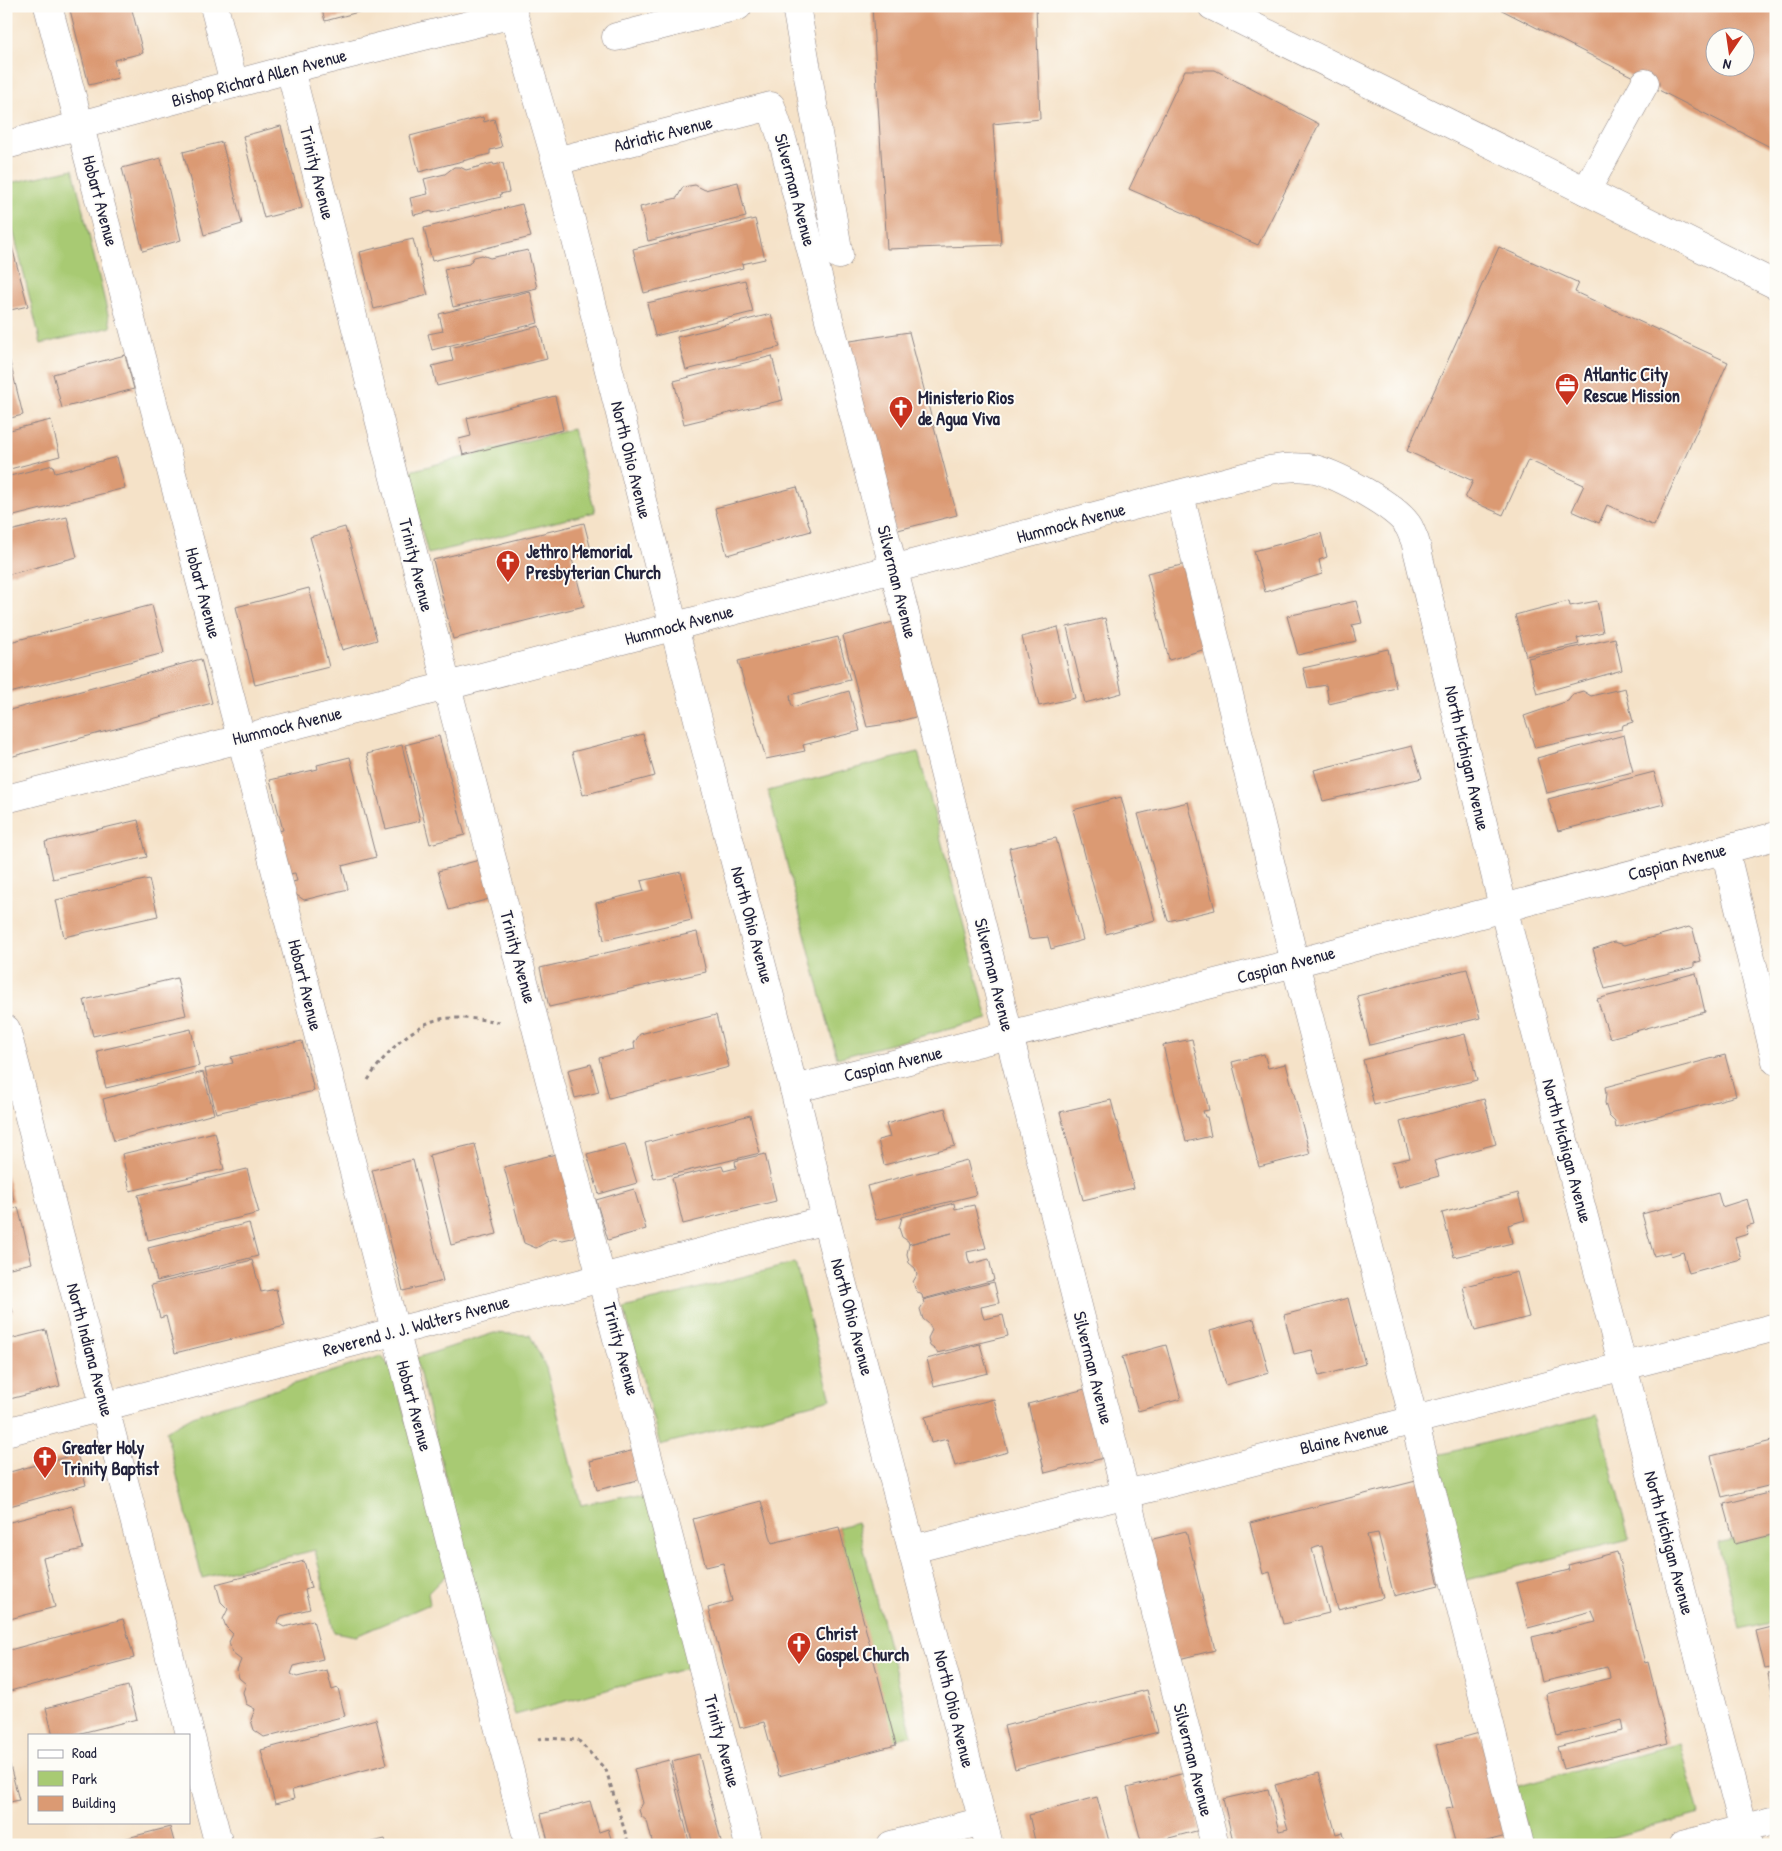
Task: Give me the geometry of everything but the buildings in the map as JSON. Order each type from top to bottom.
[{"type":"street","name":"Hobart Avenue","points":[[48,6],[529,1845]]},
{"type":"street","points":[[214,6],[234,84]]},
{"type":"street","points":[[616,37],[738,6]]},
{"type":"street","points":[[796,6],[839,255]]},
{"type":"street","points":[[1212,6],[1776,285]]},
{"type":"street","name":"Bishop Richard Allen Avenue","points":[[6,145],[512,10]]},
{"type":"street","name":"North Ohio Avenue","points":[[512,10],[556,161],[826,1220],[986,1833]]},
{"type":"street","name":"Trinity Avenue","points":[[290,69],[447,686],[749,1845]]},
{"type":"street","points":[[1586,191],[1645,83]]},
{"type":"street","name":"Adriatic Avenue","points":[[556,161],[771,106]]},
{"type":"street","name":"Silverman Avenue","points":[[771,106],[783,142],[894,570],[1009,1035],[1215,1845]]},
{"type":"street","name":"Hummock Avenue","points":[[6,799],[1282,468],[1300,467],[1316,470],[1350,485]]},
{"type":"street","name":"North Michigan Avenue","points":[[1350,485],[1377,499],[1401,516],[1409,526],[1415,541],[1503,907],[1624,1366],[1745,1837]]},
{"type":"street","points":[[1180,495],[1295,963],[1414,1420],[1520,1845]]},
{"type":"street","name":"Caspian Avenue","points":[[794,1089],[1295,963],[1776,836]]},
{"type":"street","points":[[1725,850],[1776,1061]]},
{"type":"street","name":"North Indiana Avenue","points":[[6,1029],[17,1118],[105,1406],[189,1734]]},
{"type":"street","name":"Reverend J. J. Walters Avenue","points":[[6,1432],[826,1220]]},
{"type":"street","name":"Blaine Avenue","points":[[913,1550],[1776,1327]]},
{"type":"street","name":"North Indiana Avenue","points":[[190,1736],[218,1845]]},
{"type":"street","points":[[1682,1845],[1745,1837],[1776,1820]]},
{"type":"street","points":[[891,1845],[986,1833]]},
{"type":"path","points":[[340,1123],[376,1066],[410,1033],[434,1020],[474,1018],[516,1024],[540,1040]]},
{"type":"path","points":[[503,1746],[544,1738],[578,1740],[606,1770],[629,1845]]},
{"type":"green space","points":[[73,169],[111,327],[41,344],[6,201],[6,184]]},
{"type":"green space","points":[[573,429],[595,512],[428,554],[406,472]]},
{"type":"green space","points":[[918,752],[988,1019],[837,1058],[768,791]]},
{"type":"green space","points":[[795,1263],[831,1399],[660,1445],[624,1308]]},
{"type":"green space","points":[[494,1333],[530,1335],[546,1368],[581,1505],[629,1495],[652,1501],[691,1667],[515,1715],[477,1605],[416,1358]]},
{"type":"green space","points":[[381,1356],[392,1369],[448,1573],[428,1593],[430,1604],[356,1636],[334,1632],[315,1550],[202,1578],[166,1431],[193,1416]]},
{"type":"green space","points":[[1597,1415],[1629,1539],[1462,1581],[1430,1457]]},
{"type":"green space","points":[[857,1522],[912,1735],[893,1740],[839,1527]]},
{"type":"green space","points":[[1776,1534],[1776,1621],[1740,1630],[1718,1543],[1734,1539],[1736,1544]]},
{"type":"green space","points":[[1680,1743],[1699,1814],[1584,1845],[1531,1845],[1515,1787]]},
{"type":"place","name":"Atlantic City Rescue Mission","points":[[1567,406]]},
{"type":"place","name":"Ministerio Rios de Agua Viva","points":[[901,429]]},
{"type":"place","name":"Jethro Memorial Presbyterian Church","points":[[508,583]]},
{"type":"place","name":"Greater Holy Trinity Baptist","points":[[45,1479]]},
{"type":"place","name":"Christ Gospel Church","points":[[799,1665]]}]
